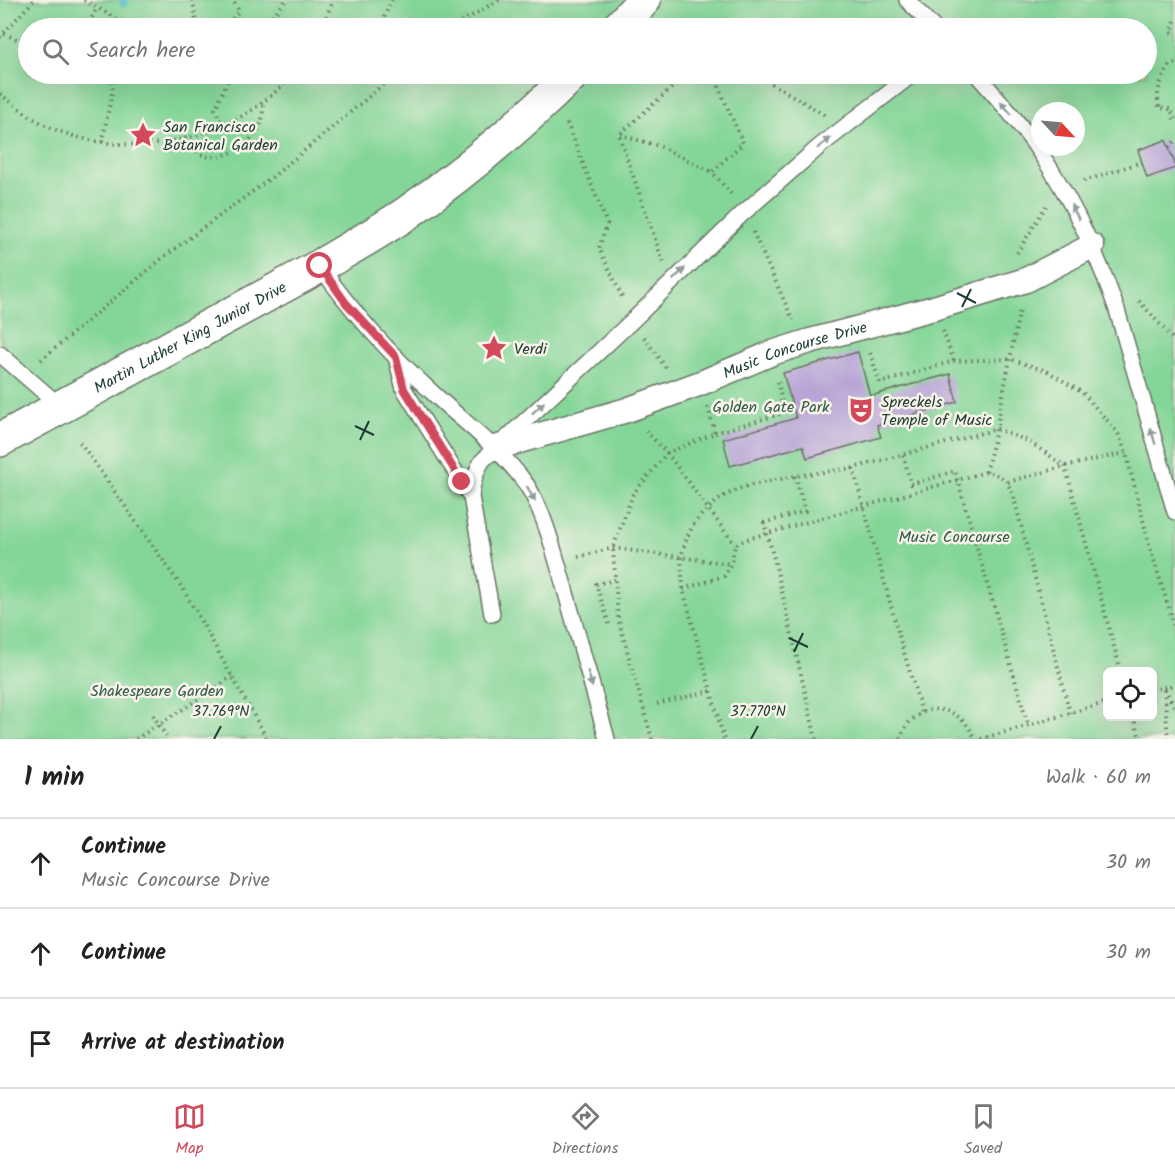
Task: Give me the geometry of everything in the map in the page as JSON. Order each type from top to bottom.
[{"type":"street","points":[[627,18],[644,0]]},
{"type":"street","name":"Martin Luther King Junior Drive","points":[[0,440],[372,236],[406,214],[487,152],[563,84]]},
{"type":"street","name":"Music Concourse Drive","points":[[495,448],[627,410],[772,353],[1026,280],[1092,246]]},
{"type":"lane","points":[[907,0],[924,18]]},
{"type":"lane","points":[[492,614],[471,497],[475,472],[482,461],[741,215],[820,146],[900,84]]},
{"type":"lane","points":[[985,84],[1034,143],[1065,192],[1092,246],[1117,310],[1175,512]]},
{"type":"lane","points":[[320,266],[346,303],[396,357],[495,448],[528,486],[539,509],[557,562],[607,739]]},
{"type":"lane","points":[[0,354],[61,407]]},
{"type":"lane","points":[[396,357],[404,389],[471,497]]},
{"type":"path","points":[[18,40],[2,36],[34,0]]},
{"type":"path","points":[[84,0],[116,18]]},
{"type":"path","points":[[193,0],[196,18]]},
{"type":"path","points":[[232,18],[238,10],[233,0]]},
{"type":"path","points":[[270,18],[286,0]]},
{"type":"path","points":[[326,18],[333,0]]},
{"type":"path","points":[[384,18],[392,0]]},
{"type":"path","points":[[468,18],[499,0]]},
{"type":"path","points":[[92,18],[97,8]]},
{"type":"path","points":[[1175,21],[1171,32],[1175,36]]},
{"type":"path","points":[[1175,64],[1170,65],[1160,83],[1157,95],[1159,108],[1171,109],[1175,122]]},
{"type":"path","points":[[102,142],[112,84]]},
{"type":"path","points":[[223,126],[215,109],[227,84]]},
{"type":"path","points":[[0,94],[44,124],[70,135],[127,145],[158,143],[214,130],[242,117],[284,84]]},
{"type":"path","points":[[24,375],[165,256],[275,175],[384,84]]},
{"type":"path","points":[[564,84],[607,224],[598,248],[633,320],[692,386],[715,433]]},
{"type":"path","points":[[619,135],[676,84]]},
{"type":"path","points":[[712,172],[743,143],[719,84]]},
{"type":"path","points":[[773,84],[825,115],[820,146]]},
{"type":"path","points":[[184,138],[188,144],[204,155],[217,156],[230,153],[241,147],[260,126],[263,102]]},
{"type":"path","points":[[619,135],[659,146],[712,172],[735,199]]},
{"type":"path","points":[[619,135],[662,259],[667,265]]},
{"type":"path","points":[[1169,147],[1175,141]]},
{"type":"path","points":[[1084,181],[1142,162]]},
{"type":"path","points":[[995,290],[1049,201]]},
{"type":"path","points":[[752,231],[796,327],[810,341]]},
{"type":"path","points":[[986,472],[997,429],[1026,280]]},
{"type":"path","points":[[1132,293],[1175,341]]},
{"type":"path","points":[[861,328],[880,383],[954,361],[1010,359],[1047,371],[1083,393],[1118,433],[1126,453],[1151,551],[1175,628]]},
{"type":"path","points":[[652,739],[618,618],[613,548],[633,494],[667,453],[715,433],[784,413],[772,353]]},
{"type":"path","points":[[724,739],[683,589],[681,557],[690,530],[698,518],[724,496],[743,488],[795,476],[853,468],[997,429],[1028,441],[1065,466],[1120,667]]},
{"type":"path","points":[[80,442],[183,589],[267,739]]},
{"type":"path","points":[[667,453],[735,545],[731,564],[724,576],[683,589]]},
{"type":"path","points":[[1008,482],[1065,466],[1126,453]]},
{"type":"path","points":[[903,455],[911,484],[955,471],[1028,725]]},
{"type":"path","points":[[853,468],[922,713]]},
{"type":"path","points":[[735,545],[767,533],[986,472],[999,475],[1008,482],[1014,498],[1070,712]]},
{"type":"path","points":[[795,476],[805,511],[764,523],[816,739]]},
{"type":"path","points":[[575,558],[613,548],[731,564]]},
{"type":"path","points":[[609,624],[596,584],[615,580]]},
{"type":"path","points":[[136,739],[232,676]]},
{"type":"path","points":[[1157,689],[1175,685]]},
{"type":"path","points":[[1164,687],[1175,709]]},
{"type":"path","points":[[1164,687],[1168,739]]},
{"type":"path","points":[[657,704],[711,691]]},
{"type":"path","points":[[981,739],[1103,703]]},
{"type":"path","points":[[900,739],[912,719],[933,710],[944,710],[955,714],[964,721],[975,739]]},
{"type":"path","points":[[153,715],[166,736]]},
{"type":"path","points":[[1134,721],[1140,739]]},
{"type":"green space","name":"Golden Gate Park","points":[[0,0],[1175,0],[1175,739],[0,739]]},
{"type":"building","points":[[1166,140],[1175,168],[1147,178],[1138,150]]},
{"type":"building","name":"Spreckels Temple of Music","points":[[858,352],[870,396],[950,374],[957,402],[877,425],[881,437],[807,458],[803,446],[730,466],[723,439],[796,418],[783,373]]},
{"type":"place","name":"San Francisco Botanical Garden","points":[[143,135]]},
{"type":"place","name":"Verdi","points":[[494,348]]},
{"type":"place","name":"Spreckels Temple of Music","points":[[861,410]]},
{"type":"route","points":[[320,266],[346,303],[396,357],[404,389],[462,482]]},
{"type":"park label","name":"Music Concourse","points":[[954,536]]},
{"type":"park label","name":"Shakespeare Garden","points":[[157,690]]}]
